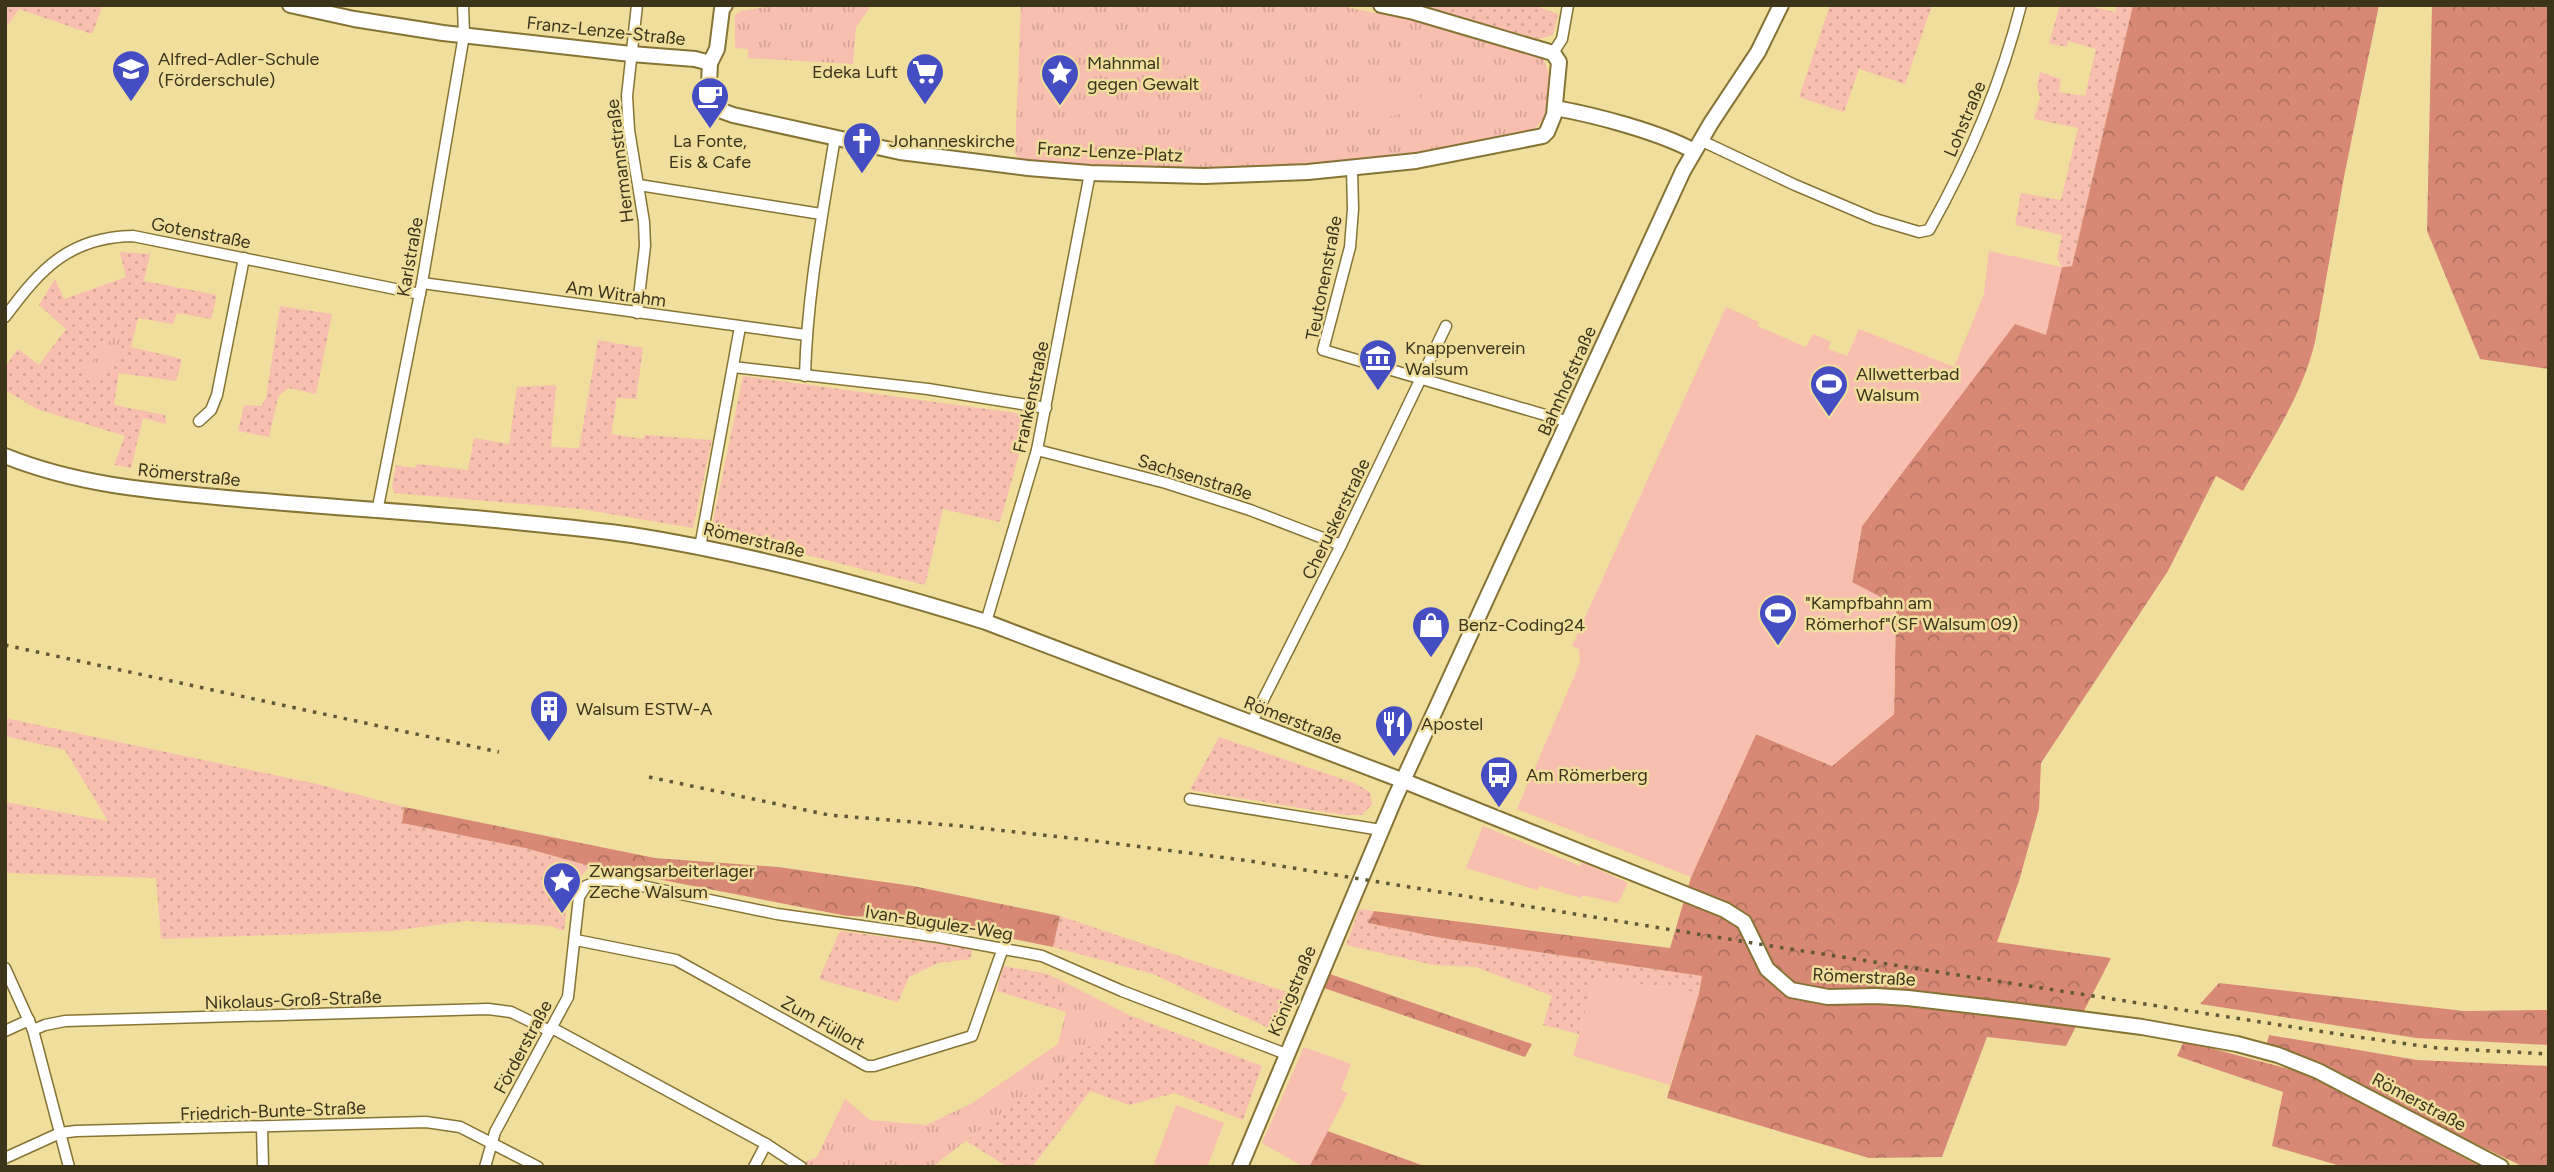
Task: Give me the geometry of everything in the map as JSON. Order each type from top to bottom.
[{"type":"street","name":"Franz-Lenze-Straße","points":[[290,5],[354,19],[464,35],[695,59],[710,63]]},
{"type":"street","name":"Karlstraße","points":[[377,512],[421,289],[464,35],[463,5]]},
{"type":"street","name":"Hermannstraße","points":[[637,313],[645,246],[627,96],[638,5]]},
{"type":"street","name":"Franz-Lenze-Platz","points":[[725,5],[722,9],[717,49],[710,63],[708,104],[711,107],[733,115],[900,152],[1090,173],[1216,176],[1352,169],[1416,161],[1543,136],[1547,132],[1555,108],[1559,62],[1553,53]]},
{"type":"street","points":[[1381,5],[1426,15],[1553,53],[1562,39],[1568,5]]},
{"type":"street","name":"Bahnhofstraße","points":[[1404,781],[1697,146],[1758,52],[1781,5]]},
{"type":"street","name":"Lohstraße","points":[[1697,146],[1867,216],[1919,232],[1929,230],[1975,138],[2000,75],[2021,5]]},
{"type":"street","points":[[1555,108],[1697,146]]},
{"type":"street","points":[[805,376],[806,335],[821,214],[835,137]]},
{"type":"street","name":"Teutonenstraße","points":[[1352,169],[1350,247],[1323,350],[1569,422]]},
{"type":"street","name":"Frankenstraße","points":[[986,622],[1037,450],[1090,173]]},
{"type":"street","points":[[639,185],[821,214]]},
{"type":"street","name":"Gotenstraße","points":[[5,317],[52,262],[86,243],[110,236],[133,236],[421,289]]},
{"type":"street","points":[[199,421],[211,410],[217,393],[244,258]]},
{"type":"street","name":"Am Witrahm","points":[[421,289],[806,335]]},
{"type":"street","name":"Cheruskerstraße","points":[[1251,724],[1446,326]]},
{"type":"street","points":[[700,548],[740,327]]},
{"type":"street","points":[[733,367],[928,389],[1046,408]]},
{"type":"street","name":"Sachsenstraße","points":[[1037,450],[1166,483],[1250,510],[1341,545]]},
{"type":"street","name":"Römerstraße","points":[[5,456],[56,474],[142,491],[601,531],[739,555],[876,590],[986,622],[1404,781],[1737,916],[1749,930],[1767,969],[1791,990],[1828,997],[1908,998],[2142,1027],[2278,1055],[2318,1071],[2501,1167]]},
{"type":"street","name":"Königstraße","points":[[1240,1167],[1404,781]]},
{"type":"street","points":[[1189,799],[1381,830]]},
{"type":"street","name":"Ivan-Bugulez-Weg","points":[[579,897],[586,886],[601,880],[618,881],[777,914],[1042,956],[1122,991],[1286,1054]]},
{"type":"street","name":"Förderstraße","points":[[485,1167],[491,1142],[568,998],[579,897]]},
{"type":"street","name":"Zum Füllort","points":[[576,940],[676,960],[867,1066],[896,1060],[972,1036],[1003,948]]},
{"type":"street","points":[[5,968],[31,1025],[69,1167]]},
{"type":"street","name":"Nikolaus-Groß-Straße","points":[[5,1031],[65,1021],[488,1009],[511,1012],[551,1029],[766,1144],[801,1166]]},
{"type":"street","name":"Friedrich-Bunte-Straße","points":[[5,1158],[60,1133],[426,1122],[460,1128],[538,1167]]},
{"type":"street","points":[[262,1127],[263,1167]]},
{"type":"street","points":[[754,1167],[766,1144]]},
{"type":"green space","points":[[5,5],[103,5],[92,34],[19,9],[5,29]]},
{"type":"green space","points":[[779,5],[869,5],[856,27],[853,64],[748,58],[748,49],[735,48],[735,15],[741,11]]},
{"type":"green space","points":[[1021,5],[1336,5],[1415,21],[1542,57],[1549,79],[1550,96],[1543,119],[1530,132],[1352,167],[1246,172],[1021,162],[1015,153]]},
{"type":"green space","points":[[1416,5],[1533,5],[1558,14],[1553,35],[1539,39]]},
{"type":"green space","points":[[1830,5],[1932,5],[1905,84],[1859,69],[1844,112],[1799,97]]},
{"type":"green space","points":[[2060,5],[2087,5],[2115,12],[2117,5],[2133,5],[2072,266],[2062,267],[2057,257],[2062,235],[2015,225],[2021,193],[2061,200],[2078,128],[2034,119],[2040,98],[2037,86],[2040,72],[2061,79],[2059,92],[2085,96],[2096,49],[2068,41],[2067,47],[2049,43]]},
{"type":"green space","points":[[2133,5],[2379,5],[2344,177],[2315,342],[2302,381],[2243,491],[2216,476],[2168,571],[2041,763],[2039,809],[2019,881],[1997,942],[2111,958],[2066,1046],[1987,1037],[1942,1157],[1869,1158],[1667,1098],[1702,976],[1442,938],[1368,923],[1374,911],[1670,948],[1691,877],[1756,734],[1832,766],[1894,714],[1896,606],[1852,583],[1862,526],[2056,268],[2072,266]]},
{"type":"green space","points":[[2432,5],[2549,5],[2549,369],[2480,359],[2427,231]]},
{"type":"green space","points":[[1417,83],[1423,109],[1373,120],[1368,94]]},
{"type":"green space","points":[[1989,251],[2062,267],[2046,335],[2015,324],[1862,526],[1852,582],[1896,605],[1894,714],[1832,766],[1756,734],[1691,877],[1517,809],[1580,663],[1579,649],[1572,646],[1726,307],[1759,322],[1757,326],[1806,347],[1813,334],[1831,342],[1828,349],[1847,356],[1859,329],[1954,367],[1984,294]]},
{"type":"green space","points":[[120,252],[150,254],[144,281],[217,295],[211,319],[177,313],[173,324],[138,318],[131,347],[182,359],[176,381],[119,373],[114,405],[165,415],[166,424],[143,418],[131,468],[114,465],[125,436],[37,409],[5,390],[5,367],[18,349],[39,365],[66,329],[39,305],[55,279],[64,299],[126,277]]},
{"type":"green space","points":[[280,306],[332,314],[316,394],[288,388],[278,397],[269,437],[238,431],[244,405],[261,406],[266,398]]},
{"type":"green space","points":[[117,336],[123,345],[117,349],[123,358],[89,381],[81,370],[101,356],[97,350]]},
{"type":"green space","points":[[598,340],[643,348],[636,399],[617,398],[611,434],[642,439],[645,435],[712,440],[693,528],[581,509],[395,493],[392,487],[396,465],[415,468],[417,464],[468,470],[474,438],[509,444],[517,387],[556,385],[551,447],[579,448]]},
{"type":"green space","points":[[743,376],[1030,415],[1000,522],[943,509],[925,585],[711,531]]},
{"type":"green space","points":[[5,718],[317,784],[404,807],[402,822],[525,848],[590,866],[569,891],[564,931],[551,926],[465,921],[392,931],[161,939],[156,878],[5,873],[5,802],[108,821],[65,750],[5,736]]},
{"type":"green space","points":[[1219,737],[1354,783],[1370,792],[1372,805],[1362,815],[1344,815],[1190,790]]},
{"type":"green space","points":[[404,807],[655,858],[778,867],[913,886],[1060,916],[1053,947],[910,918],[847,916],[590,866],[525,848],[402,823]]},
{"type":"green space","points":[[1483,826],[1580,866],[1582,862],[1628,883],[1618,903],[1582,895],[1581,898],[1540,886],[1537,890],[1466,868]]},
{"type":"green space","points":[[1359,909],[1374,911],[1369,923],[1442,938],[1702,976],[1699,993],[1595,977],[1579,1034],[1543,1025],[1552,996],[1476,967],[1434,965],[1346,945]]},
{"type":"green space","points":[[1060,916],[1292,994],[1275,1031],[1153,974],[1053,947]]},
{"type":"green space","points":[[840,931],[973,948],[970,959],[938,963],[909,977],[898,1002],[819,979]]},
{"type":"green space","points":[[1003,966],[1048,974],[1066,1012],[997,991]]},
{"type":"green space","points":[[1327,973],[1532,1044],[1525,1057],[1321,987]]},
{"type":"green space","points":[[1048,974],[1129,1015],[932,1167],[803,1167],[805,1162],[817,1157],[845,1099],[870,1120],[926,1125],[971,1104],[1058,1044],[1066,1012]]},
{"type":"green space","points":[[1595,977],[1699,993],[1670,1085],[1573,1056]]},
{"type":"green space","points":[[2219,983],[2464,1011],[2549,1010],[2549,1045],[2416,1038],[2200,1004]]},
{"type":"green space","points":[[1129,1015],[1262,1066],[1243,1120],[1175,1093],[1129,1105],[1090,1091],[1032,1167],[1008,1167],[966,1141]]},
{"type":"green space","points":[[2269,1035],[2417,1060],[2549,1066],[2549,1167],[2524,1167],[2267,1043]]},
{"type":"green space","points":[[2184,1041],[2308,1074],[2481,1167],[2344,1167],[2272,1146],[2283,1092],[2177,1056]]},
{"type":"green space","points":[[1304,1047],[1351,1064],[1341,1090],[1348,1093],[1309,1167],[1304,1167],[1262,1143]]},
{"type":"green space","points":[[1176,1105],[1224,1123],[1207,1167],[1162,1167],[1154,1164]]},
{"type":"green space","points":[[1322,1129],[1427,1167],[1308,1167]]},
{"type":"railway","points":[[5,645],[499,752]]},
{"type":"railway","points":[[649,777],[829,815],[961,826],[1250,861],[1771,946],[2351,1036],[2437,1048],[2549,1054]]},
{"type":"place","name":"Alfred-Adler-Schule (Förderschule)","points":[[131,103]]},
{"type":"place","name":"Edeka Luft","points":[[925,106]]},
{"type":"place","name":"Mahnmal gegen Gewalt","points":[[1060,107]]},
{"type":"place","name":"La Fonte, Eis & Cafe","points":[[710,130]]},
{"type":"place","name":"Johanneskirche","points":[[862,175]]},
{"type":"place","name":"Knappenverein Walsum","points":[[1378,392]]},
{"type":"place","name":"Allwetterbad Walsum","points":[[1829,418]]},
{"type":"place","name":"\"Kampfbahn am Römerhof\"(SF Walsum 09)","points":[[1778,647]]},
{"type":"place","name":"Benz-Coding24","points":[[1431,659]]},
{"type":"place","name":"Walsum ESTW-A","points":[[549,743]]},
{"type":"place","name":"Apostel","points":[[1394,758]]},
{"type":"place","name":"Am Römerberg","points":[[1499,809]]},
{"type":"place","name":"Zwangsarbeiterlager Zeche Walsum","points":[[562,915]]}]
